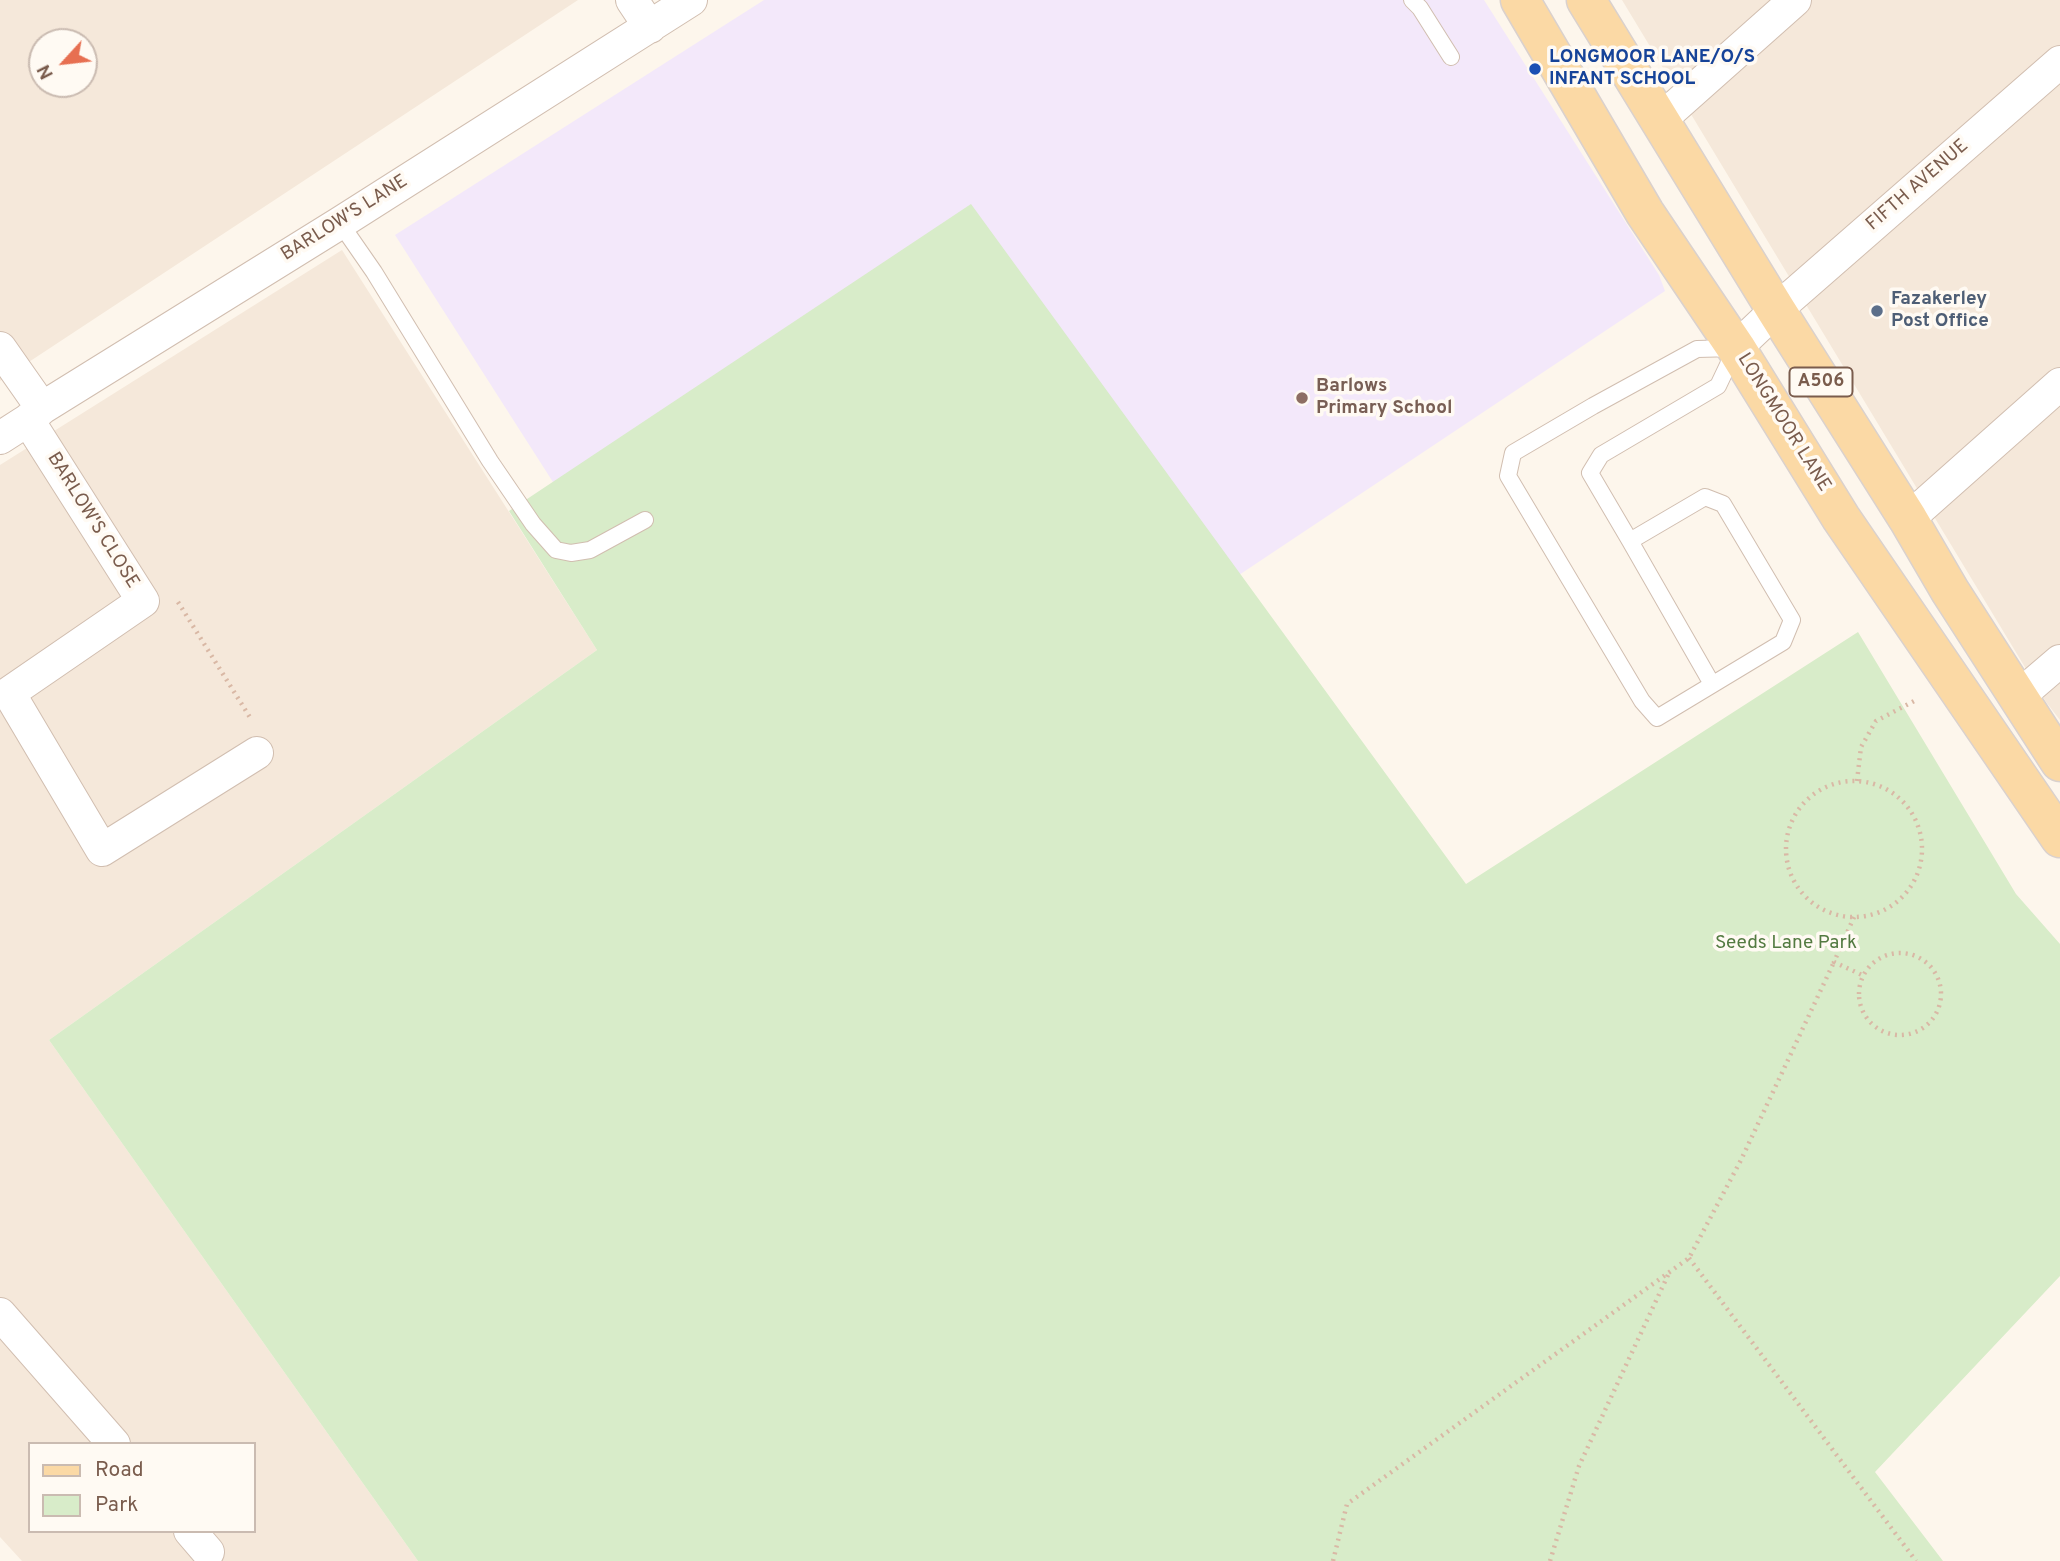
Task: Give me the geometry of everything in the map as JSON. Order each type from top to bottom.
[{"type":"main road","name":"LONGMOOR LANE","points":[[1520,0],[1646,213],[1737,348],[1842,518],[2060,838]]},
{"type":"main road","name":"A506","points":[[1586,0],[1950,591],[2060,762]]},
{"type":"street","points":[[632,0],[650,27]]},
{"type":"street","name":"BARLOW'S LANE","points":[[0,438],[691,0]]},
{"type":"street","points":[[1660,120],[1795,0]]},
{"type":"street","name":"FIFTH AVENUE","points":[[1737,348],[1776,310],[2060,61]]},
{"type":"street","name":"BARLOW'S CLOSE","points":[[0,348],[143,601],[9,693],[102,850],[257,752]]},
{"type":"street","points":[[1908,519],[2060,384]]},
{"type":"street","points":[[2019,696],[2060,661]]},
{"type":"street","points":[[0,1314],[112,1442]]},
{"type":"lane","points":[[1412,0],[1451,57]]},
{"type":"lane","points":[[340,223],[374,272],[497,471],[533,524],[556,550],[572,553],[590,550],[645,520]]},
{"type":"lane","points":[[1630,541],[1705,497],[1723,503],[1792,620],[1783,642],[1657,718],[1642,701],[1508,476],[1513,453],[1604,400],[1697,349],[1737,348],[1718,386],[1601,455],[1590,473],[1712,684]]},
{"type":"path","points":[[143,601],[166,585],[269,748],[257,752]]},
{"type":"path","points":[[1857,781],[1861,747],[1876,721],[1952,680]]},
{"type":"path","points":[[1857,781],[1880,786],[1899,798],[1914,816],[1921,837],[1922,859],[1916,880],[1903,898],[1886,910],[1865,917],[1854,917],[1843,917],[1822,910],[1805,897],[1792,879],[1786,856],[1788,833],[1797,811],[1813,795],[1834,784],[1857,781]]},
{"type":"path","points":[[1333,1561],[1347,1504],[1689,1258],[1741,1160],[1854,917]]},
{"type":"path","points":[[1896,952],[1923,958],[1933,968],[1939,980],[1939,1007],[1933,1019],[1911,1034],[1884,1033],[1873,1026],[1859,1003],[1858,988],[1862,975],[1871,963],[1896,952]]},
{"type":"path","points":[[1834,962],[1862,975]]},
{"type":"path","points":[[1689,1258],[1916,1561]]},
{"type":"path","points":[[1550,1561],[1579,1466],[1670,1272]]},
{"type":"shaded area","points":[[0,0],[578,0],[0,381]]},
{"type":"shaded area","name":"Barlows Primary School","points":[[764,0],[1484,0],[1659,275],[1665,291],[1224,585],[567,504],[395,235]]},
{"type":"shaded area","points":[[1622,0],[2060,0],[2060,720],[2046,702]]},
{"type":"shaded area","points":[[342,250],[597,650],[49,1040],[418,1561],[22,1561],[0,1537],[0,465]]},
{"type":"green space","name":"Seeds Lane Park","points":[[971,204],[1466,884],[1858,632],[2016,894],[2060,944],[2060,1276],[1875,1472],[1943,1561],[418,1561],[49,1040],[597,650],[509,511]]},
{"type":"place","name":"LONGMOOR LANE/O/S INFANT SCHOOL","points":[[1535,69]]},
{"type":"place","name":"Fazakerley Post Office","points":[[1877,311]]},
{"type":"place","name":"Barlows Primary School","points":[[1302,398]]}]
